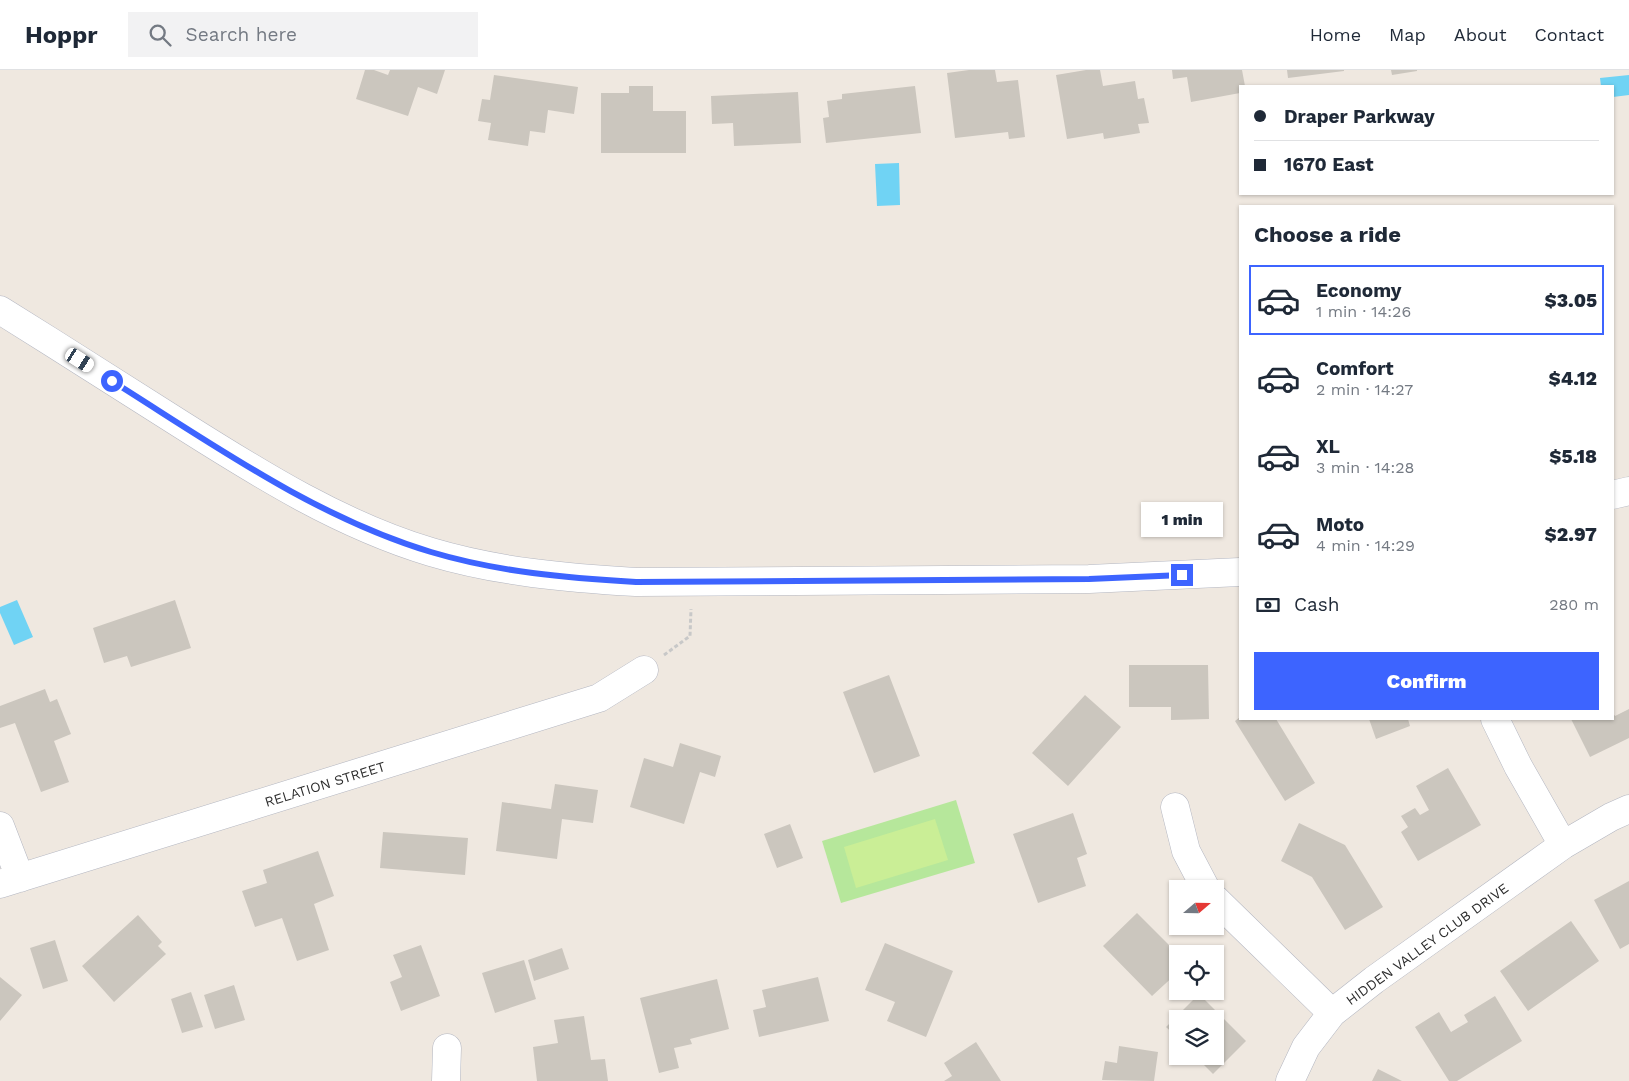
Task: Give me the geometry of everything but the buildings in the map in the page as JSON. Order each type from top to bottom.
[{"type":"street","points":[[0,310],[256,472],[374,532],[431,552],[491,567],[562,578],[636,582],[1089,579],[1239,572]]},
{"type":"street","points":[[1614,495],[1629,491]]},
{"type":"street","name":"RELATION STREET","points":[[10,881],[599,698],[644,670]]},
{"type":"street","points":[[1495,720],[1518,766],[1563,845]]},
{"type":"street","points":[[1175,807],[1186,851],[1201,880]]},
{"type":"street","name":"HIDDEN VALLEY CLUB DRIVE","points":[[1290,1081],[1306,1047],[1332,1013],[1374,980],[1563,845],[1611,817],[1629,809]]},
{"type":"street","points":[[0,826],[10,881]]},
{"type":"street","points":[[1224,908],[1332,1013]]},
{"type":"street","points":[[446,1081],[447,1048]]},
{"type":"path","points":[[644,670],[690,636],[690,614],[696,582]]},
{"type":"green space","points":[[956,800],[975,863],[841,903],[822,841]]},
{"type":"green space","points":[[935,819],[948,860],[856,888],[844,847]]},
{"type":"water","points":[[1629,75],[1629,95],[1614,97],[1614,85],[1601,85],[1600,78]]},
{"type":"water","points":[[899,163],[900,205],[877,206],[875,164]]},
{"type":"water","points":[[17,600],[33,637],[14,645],[0,613],[0,607]]},
{"type":"route","points":[[112,381],[256,472],[374,532],[431,552],[491,567],[562,578],[636,582],[1089,579],[1182,575]]}]
